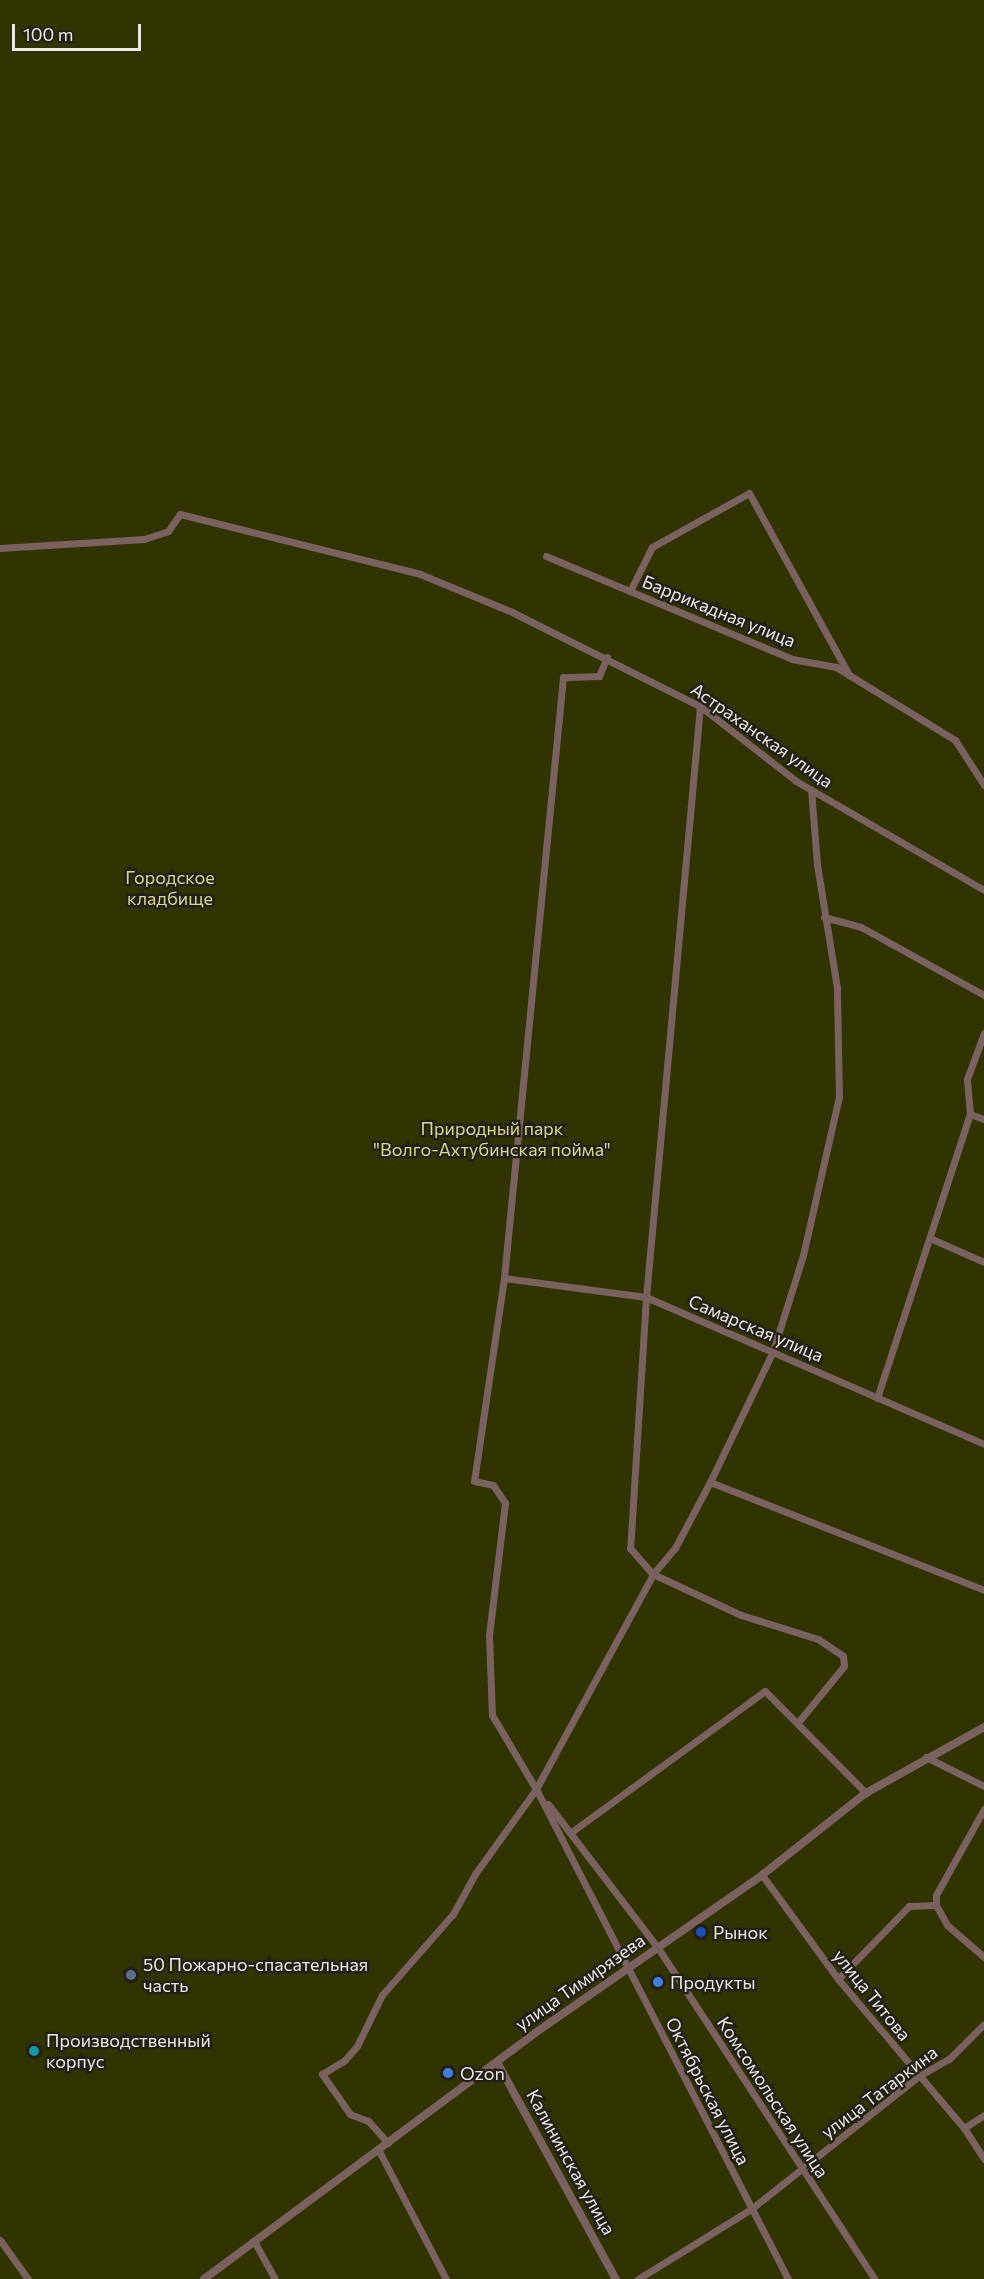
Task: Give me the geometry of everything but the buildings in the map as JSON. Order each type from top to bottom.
[{"type":"street","points":[[630,591],[652,547],[749,493],[850,677]]},
{"type":"street","name":"Астраханская улица","points":[[0,548],[91,540],[143,540],[168,531],[180,514],[420,574],[607,657],[700,706],[811,790],[984,890]]},
{"type":"street","name":"Баррикадная улица","points":[[546,556],[792,659],[836,667],[955,740],[984,784]]},
{"type":"street","points":[[536,1789],[492,1715],[489,1635],[505,1503],[493,1485],[474,1481],[504,1278],[563,677],[599,676],[607,657]]},
{"type":"street","points":[[700,706],[645,1297],[630,1548],[653,1574],[741,1615],[818,1639],[843,1656],[844,1666],[799,1721]]},
{"type":"street","points":[[388,2143],[368,2121],[350,2114],[322,2074],[344,2061],[357,2046],[382,1995],[453,1914],[475,1874],[536,1789],[653,1574],[675,1548],[710,1482],[773,1351],[803,1255],[839,1097],[837,988],[824,916],[811,790]]},
{"type":"street","points":[[824,916],[861,927],[984,995]]},
{"type":"street","points":[[877,1398],[932,1239],[970,1114],[967,1079],[984,1033]]},
{"type":"street","points":[[970,1114],[984,1119]]},
{"type":"street","points":[[932,1239],[984,1262]]},
{"type":"street","name":"Самарская улица","points":[[504,1278],[645,1297],[984,1444]]},
{"type":"street","points":[[710,1482],[984,1590]]},
{"type":"street","points":[[570,1833],[765,1691],[799,1721],[866,1793]]},
{"type":"street","name":"улица Тимирязева","points":[[204,2279],[497,2062],[762,1875],[866,1793],[926,1757],[984,1727]]},
{"type":"street","points":[[926,1757],[982,1785],[984,1794]]},
{"type":"street","name":"Комсомольская улица","points":[[536,1789],[658,1948],[875,2279]]},
{"type":"street","name":"Октябрьская улица","points":[[536,1789],[788,2279]]},
{"type":"street","points":[[984,1809],[936,1895],[936,1905],[947,1924],[984,1957]]},
{"type":"street","name":"улица Титова","points":[[762,1875],[838,1979],[964,2128],[984,2159]]},
{"type":"street","points":[[838,1979],[909,1906],[936,1905]]},
{"type":"street","name":"улица Татаркина","points":[[638,2279],[751,2208],[919,2076],[949,2059],[984,2024]]},
{"type":"street","name":"Калининская улица","points":[[497,2062],[616,2279]]},
{"type":"street","points":[[964,2128],[984,2115]]},
{"type":"street","points":[[379,2151],[446,2279]]},
{"type":"street","points":[[0,2240],[28,2279]]},
{"type":"street","points":[[254,2241],[275,2279]]},
{"type":"green space","name":"Природный парк \"Волго-Ахтубинская пойма\"","points":[[0,0],[984,0],[984,2279],[0,2279]]},
{"type":"place","name":"Рынок","points":[[701,1932]]},
{"type":"place","name":"50 Пожарно-спасательная часть","points":[[131,1975]]},
{"type":"place","name":"Продукты","points":[[658,1982]]},
{"type":"place","name":"Производственный корпус","points":[[34,2051]]},
{"type":"place","name":"Ozon","points":[[448,2073]]},
{"type":"park label","name":"Городское кладбище","points":[[170,888]]}]
